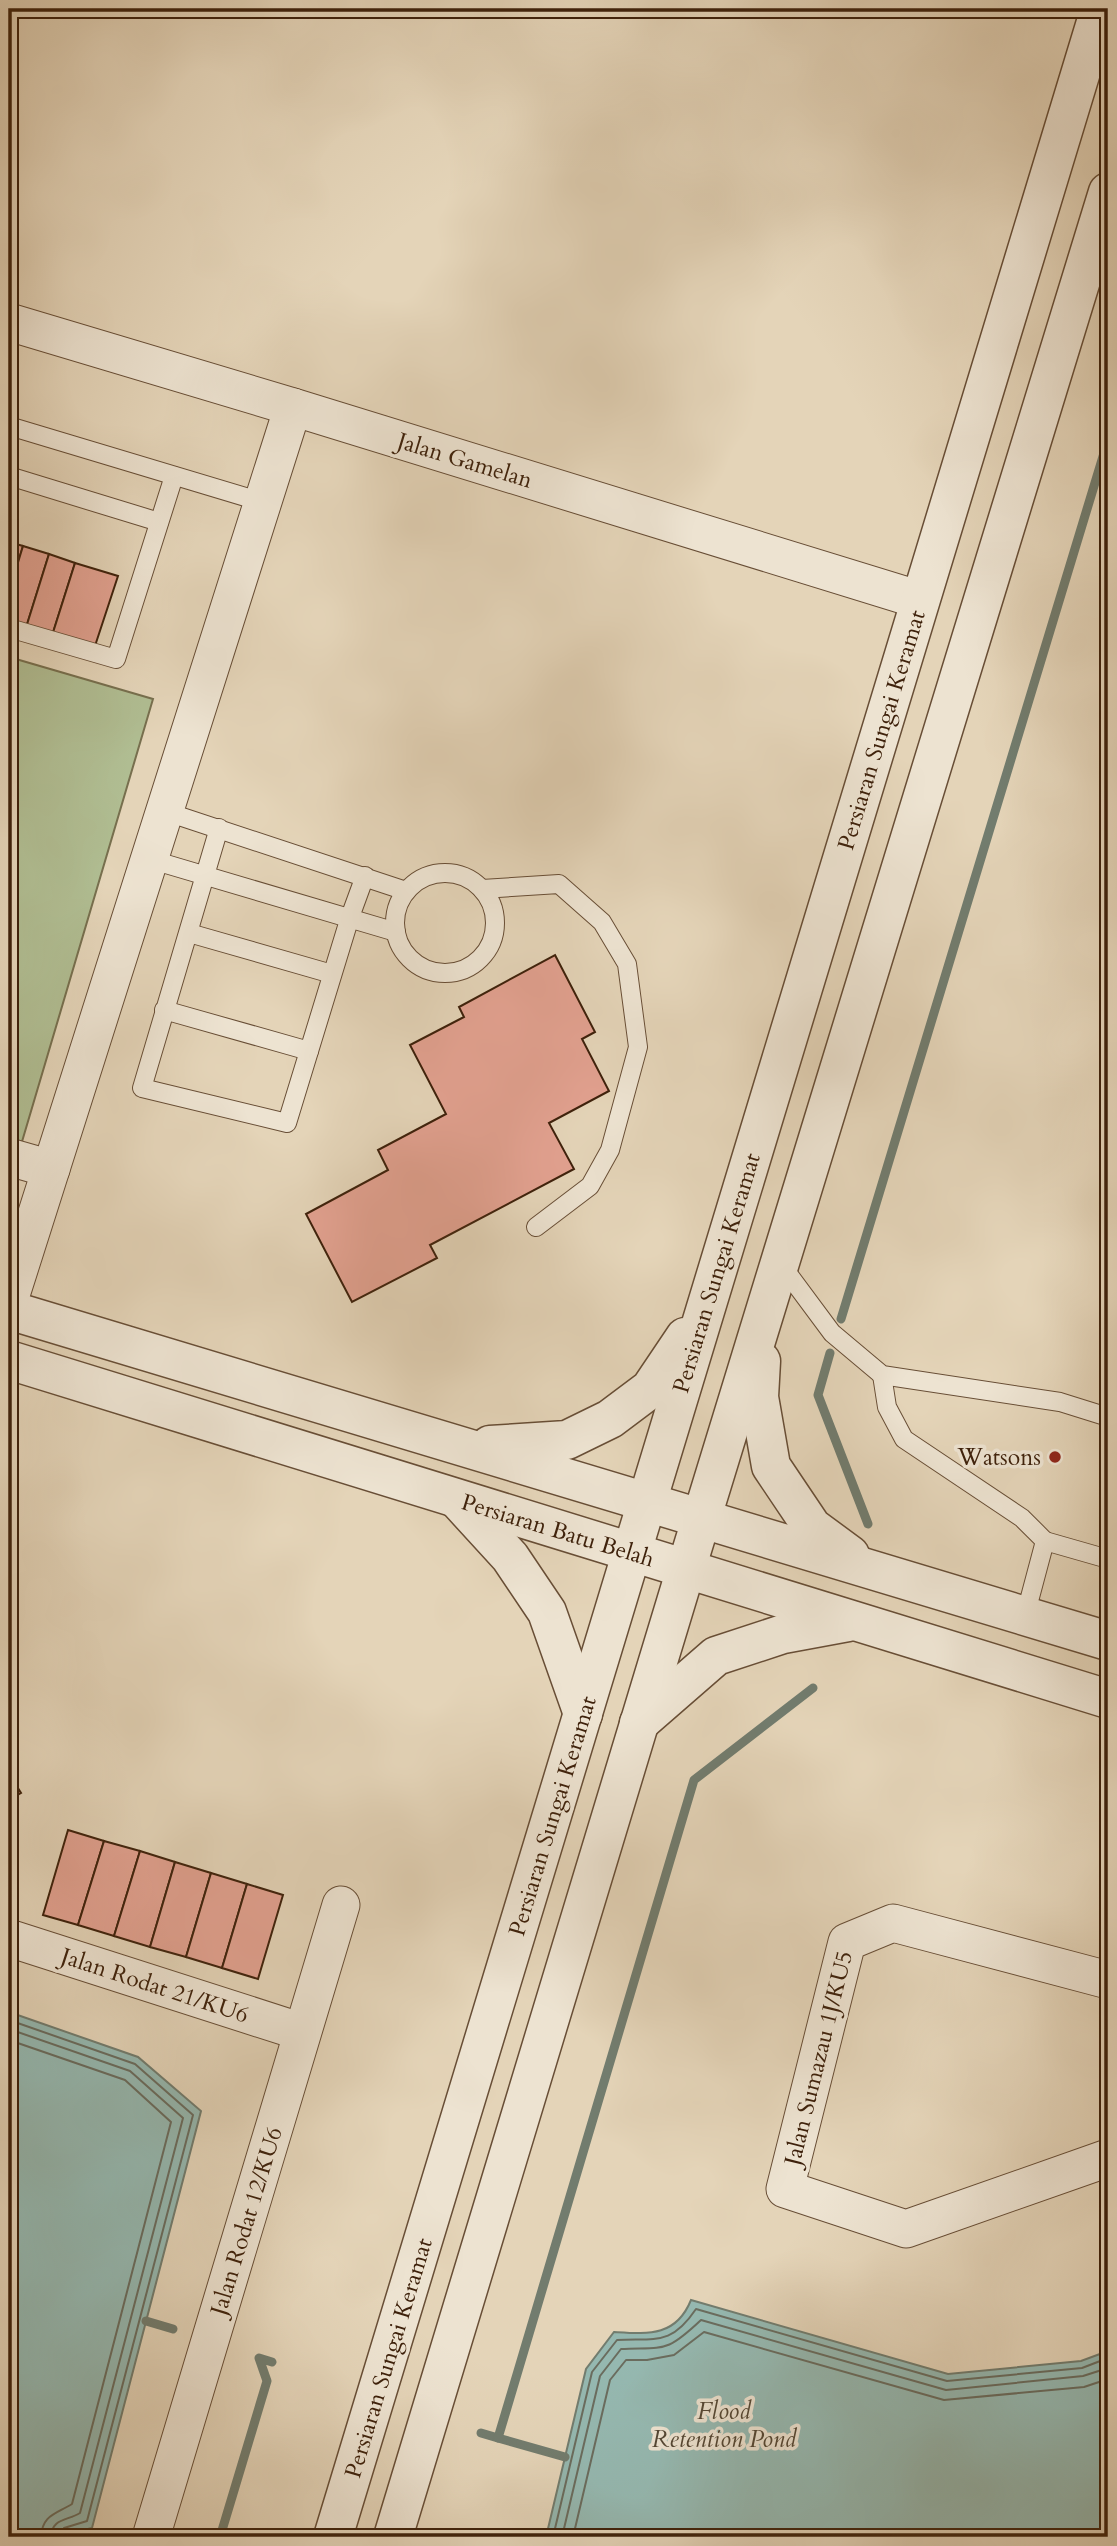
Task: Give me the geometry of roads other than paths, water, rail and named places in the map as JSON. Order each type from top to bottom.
[{"type":"street","name":"Persiaran Sungai Keramat","points":[[333,2537],[1100,9]]},
{"type":"street","points":[[393,2537],[701,1518],[1108,192]]},
{"type":"street","name":"Jalan Gamelan","points":[[9,323],[293,407],[920,600]]},
{"type":"street","points":[[9,1301],[293,407]]},
{"type":"street","points":[[9,1157],[51,1169]]},
{"type":"street","points":[[463,1447],[567,1440],[610,1419],[650,1389],[707,1304]]},
{"type":"street","points":[[9,1310],[1108,1641]]},
{"type":"street","points":[[763,1317],[759,1397],[771,1466],[812,1527],[869,1569]]},
{"type":"street","name":"Persiaran Batu Belah","points":[[9,1360],[1108,1699]]},
{"type":"street","points":[[457,1499],[510,1557],[547,1612],[583,1714]]},
{"type":"street","points":[[639,1723],[716,1656],[783,1634],[853,1621]]},
{"type":"street","name":"Jalan Rodat 12/KU6","points":[[151,2537],[341,1905]]},
{"type":"street","name":"Jalan Sumazau 1J/KU5","points":[[1108,1980],[893,1923],[847,1942],[785,2189],[906,2229],[1108,2158]]},
{"type":"street","name":"Jalan Rodat 21/KU6","points":[[9,1938],[302,2032]]},
{"type":"lane","points":[[9,426],[262,502]]},
{"type":"lane","points":[[9,476],[159,522]]},
{"type":"lane","points":[[9,628],[116,659],[174,476]]},
{"type":"lane","points":[[164,811],[406,891]]},
{"type":"lane","points":[[219,828],[142,1088],[287,1123],[365,876]]},
{"type":"lane","points":[[149,859],[396,932]]},
{"type":"lane","points":[[444,873],[469,878],[482,889],[491,903],[495,920],[493,936],[486,952],[459,971],[442,973],[426,969],[407,954],[396,932],[395,917],[406,891],[420,879],[444,873]]},
{"type":"lane","points":[[482,889],[559,884],[602,922],[627,964],[638,1047],[610,1150],[590,1186],[536,1227]]},
{"type":"lane","points":[[189,933],[332,974]]},
{"type":"lane","points":[[164,1010],[309,1051]]},
{"type":"lane","points":[[779,1263],[832,1333],[882,1375],[1060,1402],[1108,1417]]},
{"type":"lane","points":[[882,1375],[887,1407],[904,1438],[1022,1518],[1045,1541],[1108,1559]]},
{"type":"lane","points":[[1025,1616],[1045,1541]]},
{"type":"water","points":[[9,2012],[138,2057],[201,2111],[92,2528],[53,2537],[9,2537]]},
{"type":"water","name":"Flood Retention Pond","points":[[691,2300],[948,2374],[1081,2361],[1108,2351],[1108,2537],[546,2537],[586,2369],[614,2332],[660,2331],[677,2321]]},
{"type":"waterway","points":[[841,1319],[1108,440]]},
{"type":"waterway","points":[[830,1353],[818,1395],[868,1524]]},
{"type":"waterway","points":[[565,2457],[498,2438],[694,1780],[813,1688]]},
{"type":"waterway","points":[[146,2321],[173,2329]]},
{"type":"waterway","points":[[220,2537],[267,2381],[259,2358],[272,2362]]},
{"type":"waterway","points":[[481,2433],[498,2438]]},
{"type":"place","name":"Watsons","points":[[1055,1457]]}]
